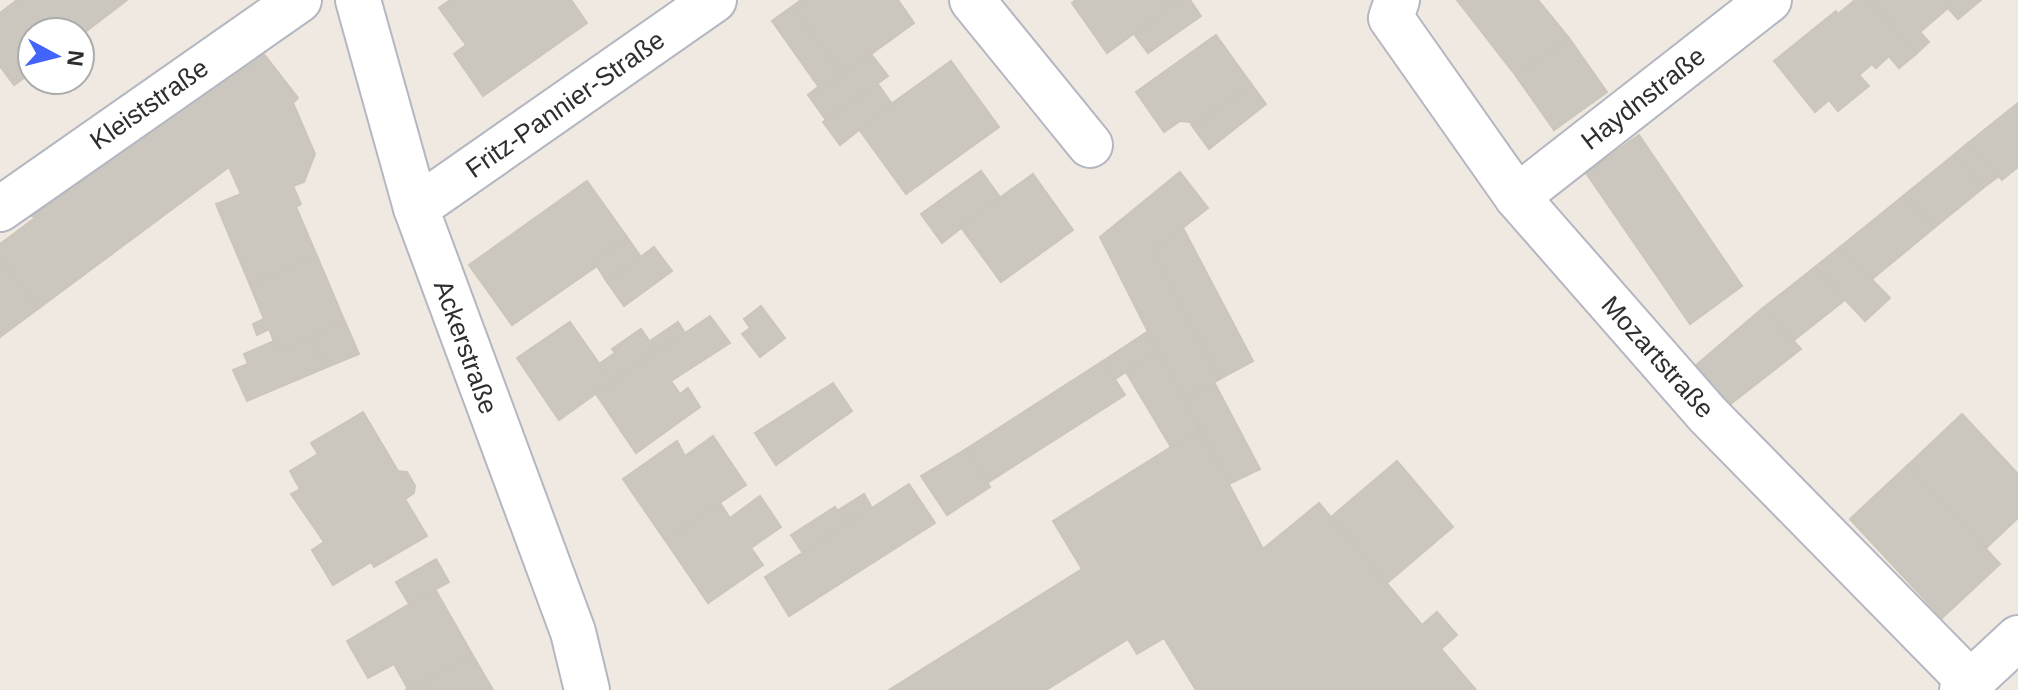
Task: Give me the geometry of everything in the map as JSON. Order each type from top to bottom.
[{"type":"street","name":"Kleiststraße","points":[[0,209],[299,0]]},
{"type":"street","name":"Ackerstraße","points":[[358,0],[416,208],[573,632],[587,690]]},
{"type":"street","name":"Fritz-Pannier-Straße","points":[[416,208],[714,0]]},
{"type":"street","points":[[972,0],[1090,145]]},
{"type":"street","name":"Mozartstraße","points":[[1397,0],[1391,18],[1517,197],[1708,415],[1966,686]]},
{"type":"street","name":"Haydnstraße","points":[[1517,197],[1769,0]]},
{"type":"street","points":[[1966,686],[2018,638]]},
{"type":"building","points":[[17,0],[127,0],[96,24],[96,16],[16,16],[14,85],[0,66],[0,13]]},
{"type":"building","points":[[450,0],[571,0],[587,23],[483,96],[454,54],[466,45],[439,8]]},
{"type":"building","points":[[801,0],[898,0],[914,23],[842,75],[793,6]]},
{"type":"building","points":[[1076,0],[1180,0],[1107,53],[1072,3]]},
{"type":"building","points":[[1180,0],[1190,0],[1201,16],[1148,53],[1134,34]]},
{"type":"building","points":[[1457,0],[1538,0],[1569,38],[1516,76]]},
{"type":"building","points":[[1855,0],[1871,0],[1916,54],[1899,68],[1889,56],[1876,68],[1872,64],[1859,75],[1869,86],[1838,111],[1829,100],[1815,112],[1774,61],[1836,11],[1838,14]]},
{"type":"building","points":[[1871,0],[1981,0],[1958,19],[1948,8],[1920,32],[1929,42],[1916,54]]},
{"type":"building","points":[[793,6],[842,75],[821,90],[772,21]]},
{"type":"building","points":[[1216,35],[1252,85],[1193,127],[1190,122],[1180,121],[1164,132],[1136,92]]},
{"type":"building","points":[[1569,38],[1607,92],[1554,130],[1516,76]]},
{"type":"building","points":[[260,49],[298,98],[293,103],[315,154],[304,182],[293,186],[301,204],[296,207],[317,256],[250,285],[216,204],[241,194],[229,167],[39,308],[0,258],[0,244],[35,218],[32,216],[138,140],[135,138]]},
{"type":"building","points":[[871,54],[888,76],[826,120],[808,95],[818,87],[821,90]]},
{"type":"building","points":[[951,61],[999,127],[906,194],[858,128]]},
{"type":"building","points":[[878,84],[892,104],[840,145],[823,122]]},
{"type":"building","points":[[1252,85],[1266,104],[1209,149],[1193,127]]},
{"type":"building","points":[[2018,103],[2018,167],[2002,180],[1968,143]]},
{"type":"building","points":[[1639,135],[1742,286],[1690,324],[1586,173]]},
{"type":"building","points":[[1968,143],[1999,176],[1983,188],[1955,154]]},
{"type":"building","points":[[1955,154],[1983,188],[1934,228],[1903,196]]},
{"type":"building","points":[[981,171],[1000,197],[942,243],[921,214]]},
{"type":"building","points":[[1180,172],[1208,208],[1153,251],[1220,379],[1182,399],[1100,237]]},
{"type":"building","points":[[1033,174],[1073,230],[1001,282],[960,226]]},
{"type":"building","points":[[587,181],[627,237],[594,261],[597,266],[512,325],[469,265]]},
{"type":"building","points":[[1903,196],[1934,228],[1871,280],[1840,247]]},
{"type":"building","points":[[1183,228],[1253,361],[1220,379],[1153,251]]},
{"type":"building","points":[[627,237],[641,257],[607,282],[594,261]]},
{"type":"building","points":[[654,247],[672,271],[624,306],[607,282]]},
{"type":"building","points":[[1840,247],[1890,298],[1865,321],[1815,267]]},
{"type":"building","points":[[317,256],[345,322],[278,352],[269,329],[257,335],[253,324],[264,319],[250,285]]},
{"type":"building","points":[[0,258],[39,308],[0,337]]},
{"type":"building","points":[[1815,267],[1845,300],[1793,341],[1763,308]]},
{"type":"building","points":[[761,306],[785,338],[760,357],[742,334],[750,328],[744,319]]},
{"type":"building","points":[[1763,308],[1801,349],[1723,410],[1688,372]]},
{"type":"building","points":[[710,316],[730,343],[671,381],[680,394],[688,388],[700,407],[636,453],[596,394]]},
{"type":"building","points":[[345,322],[359,354],[325,368],[312,335]]},
{"type":"building","points":[[570,322],[612,382],[559,420],[517,358]]},
{"type":"building","points":[[678,322],[685,333],[657,352],[650,341]]},
{"type":"building","points":[[641,329],[657,352],[612,382],[599,364],[615,353],[612,349]]},
{"type":"building","points":[[1147,332],[1157,351],[1115,379],[1103,361]]},
{"type":"building","points":[[313,338],[325,368],[247,401],[233,370],[248,364],[244,354],[274,341],[278,352]]},
{"type":"building","points":[[1157,351],[1200,429],[1171,447],[1126,372]]},
{"type":"building","points":[[1103,361],[1125,395],[987,483],[966,449]]},
{"type":"building","points":[[1214,382],[1260,469],[1229,484],[1184,398]]},
{"type":"building","points":[[833,383],[852,411],[776,465],[755,433]]},
{"type":"building","points":[[363,412],[398,471],[407,472],[415,486],[414,493],[405,499],[427,536],[374,567],[371,562],[333,585],[312,550],[324,542],[291,494],[300,489],[290,471],[318,454],[311,443]]},
{"type":"building","points":[[1962,414],[2018,474],[2018,518],[1985,549],[1908,465]]},
{"type":"building","points":[[1200,429],[1263,549],[1319,503],[1422,625],[1437,612],[1457,635],[1441,649],[1476,690],[1196,690],[1164,638],[1137,654],[1128,639],[1046,690],[889,690],[1082,569],[1053,521]]},
{"type":"building","points":[[713,436],[746,485],[665,540],[623,479],[677,441],[685,456]]},
{"type":"building","points":[[966,449],[990,487],[947,515],[921,476]]},
{"type":"building","points":[[1397,461],[1453,527],[1387,583],[1331,517]]},
{"type":"building","points":[[1908,465],[2000,564],[1942,618],[1850,519]]},
{"type":"building","points":[[909,484],[935,523],[789,616],[765,577]]},
{"type":"building","points":[[864,494],[872,508],[846,524],[837,511]]},
{"type":"building","points":[[760,496],[781,527],[751,548],[763,565],[708,603],[665,540],[720,503],[730,518]]},
{"type":"building","points":[[835,507],[846,524],[803,553],[791,535]]},
{"type":"building","points":[[436,559],[449,582],[409,604],[396,582]]},
{"type":"building","points":[[435,589],[472,654],[410,690],[405,690],[408,689],[394,664],[368,678],[347,641]]},
{"type":"building","points":[[472,654],[493,690],[410,690]]}]
